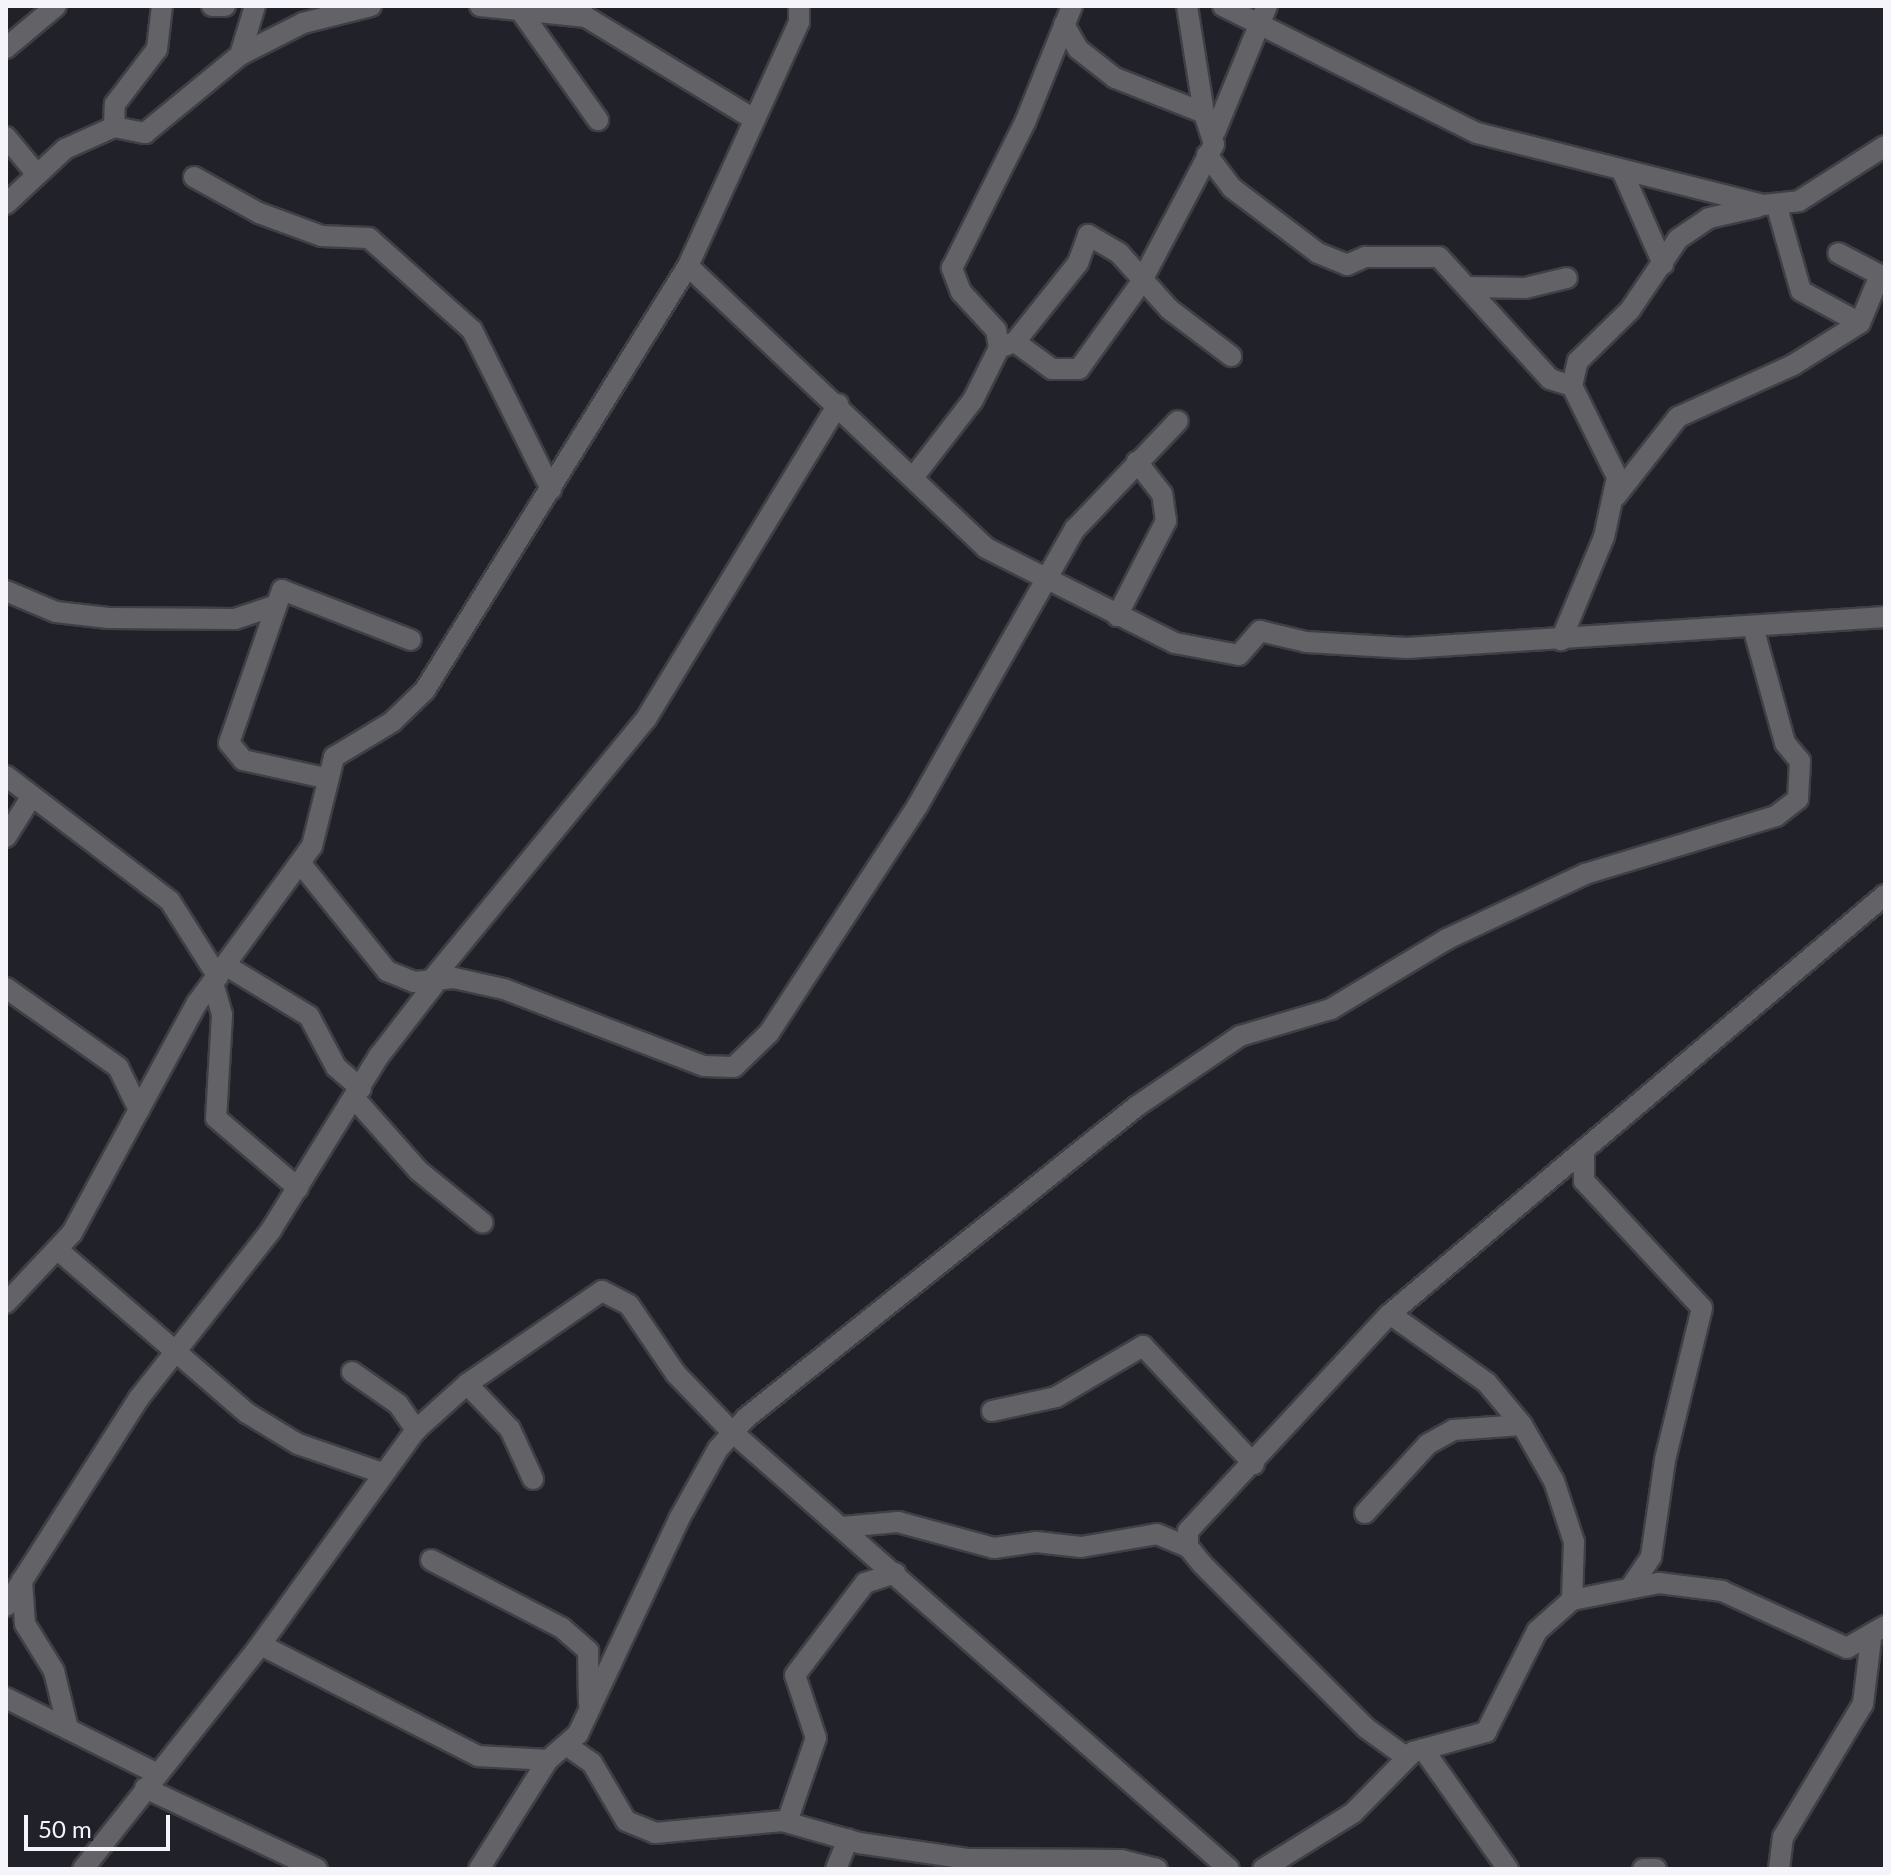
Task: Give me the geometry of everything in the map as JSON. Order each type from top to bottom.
[{"type":"street","points":[[6,48],[56,6]]},
{"type":"street","points":[[114,127],[115,104],[157,49],[162,6]]},
{"type":"street","points":[[212,6],[225,6]]},
{"type":"street","points":[[240,55],[255,6]]},
{"type":"street","points":[[6,204],[35,172],[114,127],[145,133],[240,55],[303,23],[371,6]]},
{"type":"street","points":[[480,6],[586,17],[754,119]]},
{"type":"street","points":[[6,1303],[58,1250],[139,1110],[154,1072],[219,975],[301,864],[319,829],[325,778],[344,746],[392,722],[425,690],[688,266],[799,22],[799,6]]},
{"type":"street","points":[[1187,6],[1204,113],[1215,132]]},
{"type":"street","points":[[1223,6],[1264,16],[1477,133],[1770,206]]},
{"type":"street","points":[[519,9],[598,120]]},
{"type":"street","points":[[1068,15],[1078,49],[1115,78],[1204,113]]},
{"type":"street","points":[[1068,15],[952,268],[961,292],[1007,345],[1069,374],[1089,357],[1143,278],[1207,155],[1264,16]]},
{"type":"street","points":[[6,137],[35,172]]},
{"type":"street","points":[[1614,499],[1609,453],[1572,386],[1578,361],[1694,227],[1770,206],[1885,146]]},
{"type":"street","points":[[1207,155],[1232,188],[1318,253],[1347,265],[1430,255],[1469,287],[1550,379],[1572,386]]},
{"type":"street","points":[[1622,171],[1663,264]]},
{"type":"street","points":[[194,177],[322,236],[369,238],[472,330],[551,489]]},
{"type":"street","points":[[1770,206],[1801,291],[1860,323]]},
{"type":"street","points":[[915,475],[973,400],[1007,345],[1078,263],[1088,235],[1143,278],[1169,309],[1231,356]]},
{"type":"street","points":[[1561,640],[1614,499],[1678,417],[1793,365],[1860,323],[1881,296],[1880,275],[1870,265],[1838,253]]},
{"type":"street","points":[[688,266],[915,475],[986,548],[1175,643],[1239,655],[1260,631],[1306,642],[1407,648],[1885,617]]},
{"type":"street","points":[[1469,287],[1525,288],[1567,278]]},
{"type":"street","points":[[6,1606],[174,1349],[298,1188],[433,982],[646,719],[838,404]]},
{"type":"street","points":[[301,864],[387,971],[433,982],[504,989],[704,1066],[744,1062],[918,805],[1051,580],[1075,529],[1178,421]]},
{"type":"street","points":[[1117,616],[1166,521],[1162,494],[1137,462]]},
{"type":"street","points":[[325,778],[243,760],[229,743],[282,590],[411,640]]},
{"type":"street","points":[[6,591],[56,612],[109,618],[235,619],[274,606]]},
{"type":"street","points":[[479,1869],[548,1760],[569,1747],[679,1519],[731,1431],[1137,1106],[1240,1036],[1331,1009],[1447,939],[1585,874],[1788,808],[1803,787],[1800,761],[1785,743],[1753,627]]},
{"type":"street","points":[[6,776],[30,799],[170,901],[219,975],[222,1015],[216,1118],[298,1188]]},
{"type":"street","points":[[6,837],[30,799]]},
{"type":"street","points":[[1188,1547],[1188,1531],[1201,1515],[1254,1464],[1390,1314],[1885,895]]},
{"type":"street","points":[[219,975],[309,1016],[336,1067],[419,1171],[483,1223]]},
{"type":"street","points":[[6,988],[118,1067],[154,1072]]},
{"type":"street","points":[[118,1067],[139,1110]]},
{"type":"street","points":[[1584,1151],[1584,1181],[1702,1308],[1671,1430],[1651,1557],[1631,1587]]},
{"type":"street","points":[[58,1250],[247,1413],[298,1444],[382,1473]]},
{"type":"street","points":[[83,1869],[150,1780],[261,1645],[382,1473],[416,1430],[467,1384],[583,1299],[611,1292],[731,1431],[1229,1869]]},
{"type":"street","points":[[1390,1314],[1487,1383],[1522,1425],[1554,1481],[1574,1542],[1572,1600]]},
{"type":"street","points":[[992,1411],[1056,1397],[1143,1346],[1254,1464]]},
{"type":"street","points":[[352,1372],[398,1404],[416,1430]]},
{"type":"street","points":[[467,1384],[510,1429],[533,1479]]},
{"type":"street","points":[[1365,1513],[1428,1444],[1453,1430],[1522,1425]]},
{"type":"street","points":[[842,1527],[898,1522],[994,1548],[1036,1542],[1081,1547],[1157,1534],[1188,1547],[1366,1728],[1415,1753],[1508,1869]]},
{"type":"street","points":[[431,1560],[562,1628],[588,1651],[589,1705]]},
{"type":"street","points":[[787,1822],[816,1738],[795,1675],[865,1583],[895,1573]]},
{"type":"street","points":[[22,1580],[25,1624],[54,1671],[68,1729]]},
{"type":"street","points":[[1263,1869],[1353,1813],[1415,1753],[1486,1732],[1537,1631],[1572,1600],[1631,1587],[1722,1591],[1828,1644],[1847,1648],[1878,1632]]},
{"type":"street","points":[[1779,1869],[1796,1813],[1863,1704],[1878,1632]]},
{"type":"street","points":[[261,1645],[478,1756],[548,1760]]},
{"type":"street","points":[[6,1698],[68,1729],[150,1780],[317,1869]]},
{"type":"street","points":[[569,1747],[592,1763],[616,1807],[639,1829],[674,1835],[787,1822],[848,1839],[969,1859],[1121,1860],[1157,1869]]},
{"type":"street","points":[[836,1869],[848,1839]]},
{"type":"street","points":[[1643,1869],[1656,1869]]}]
